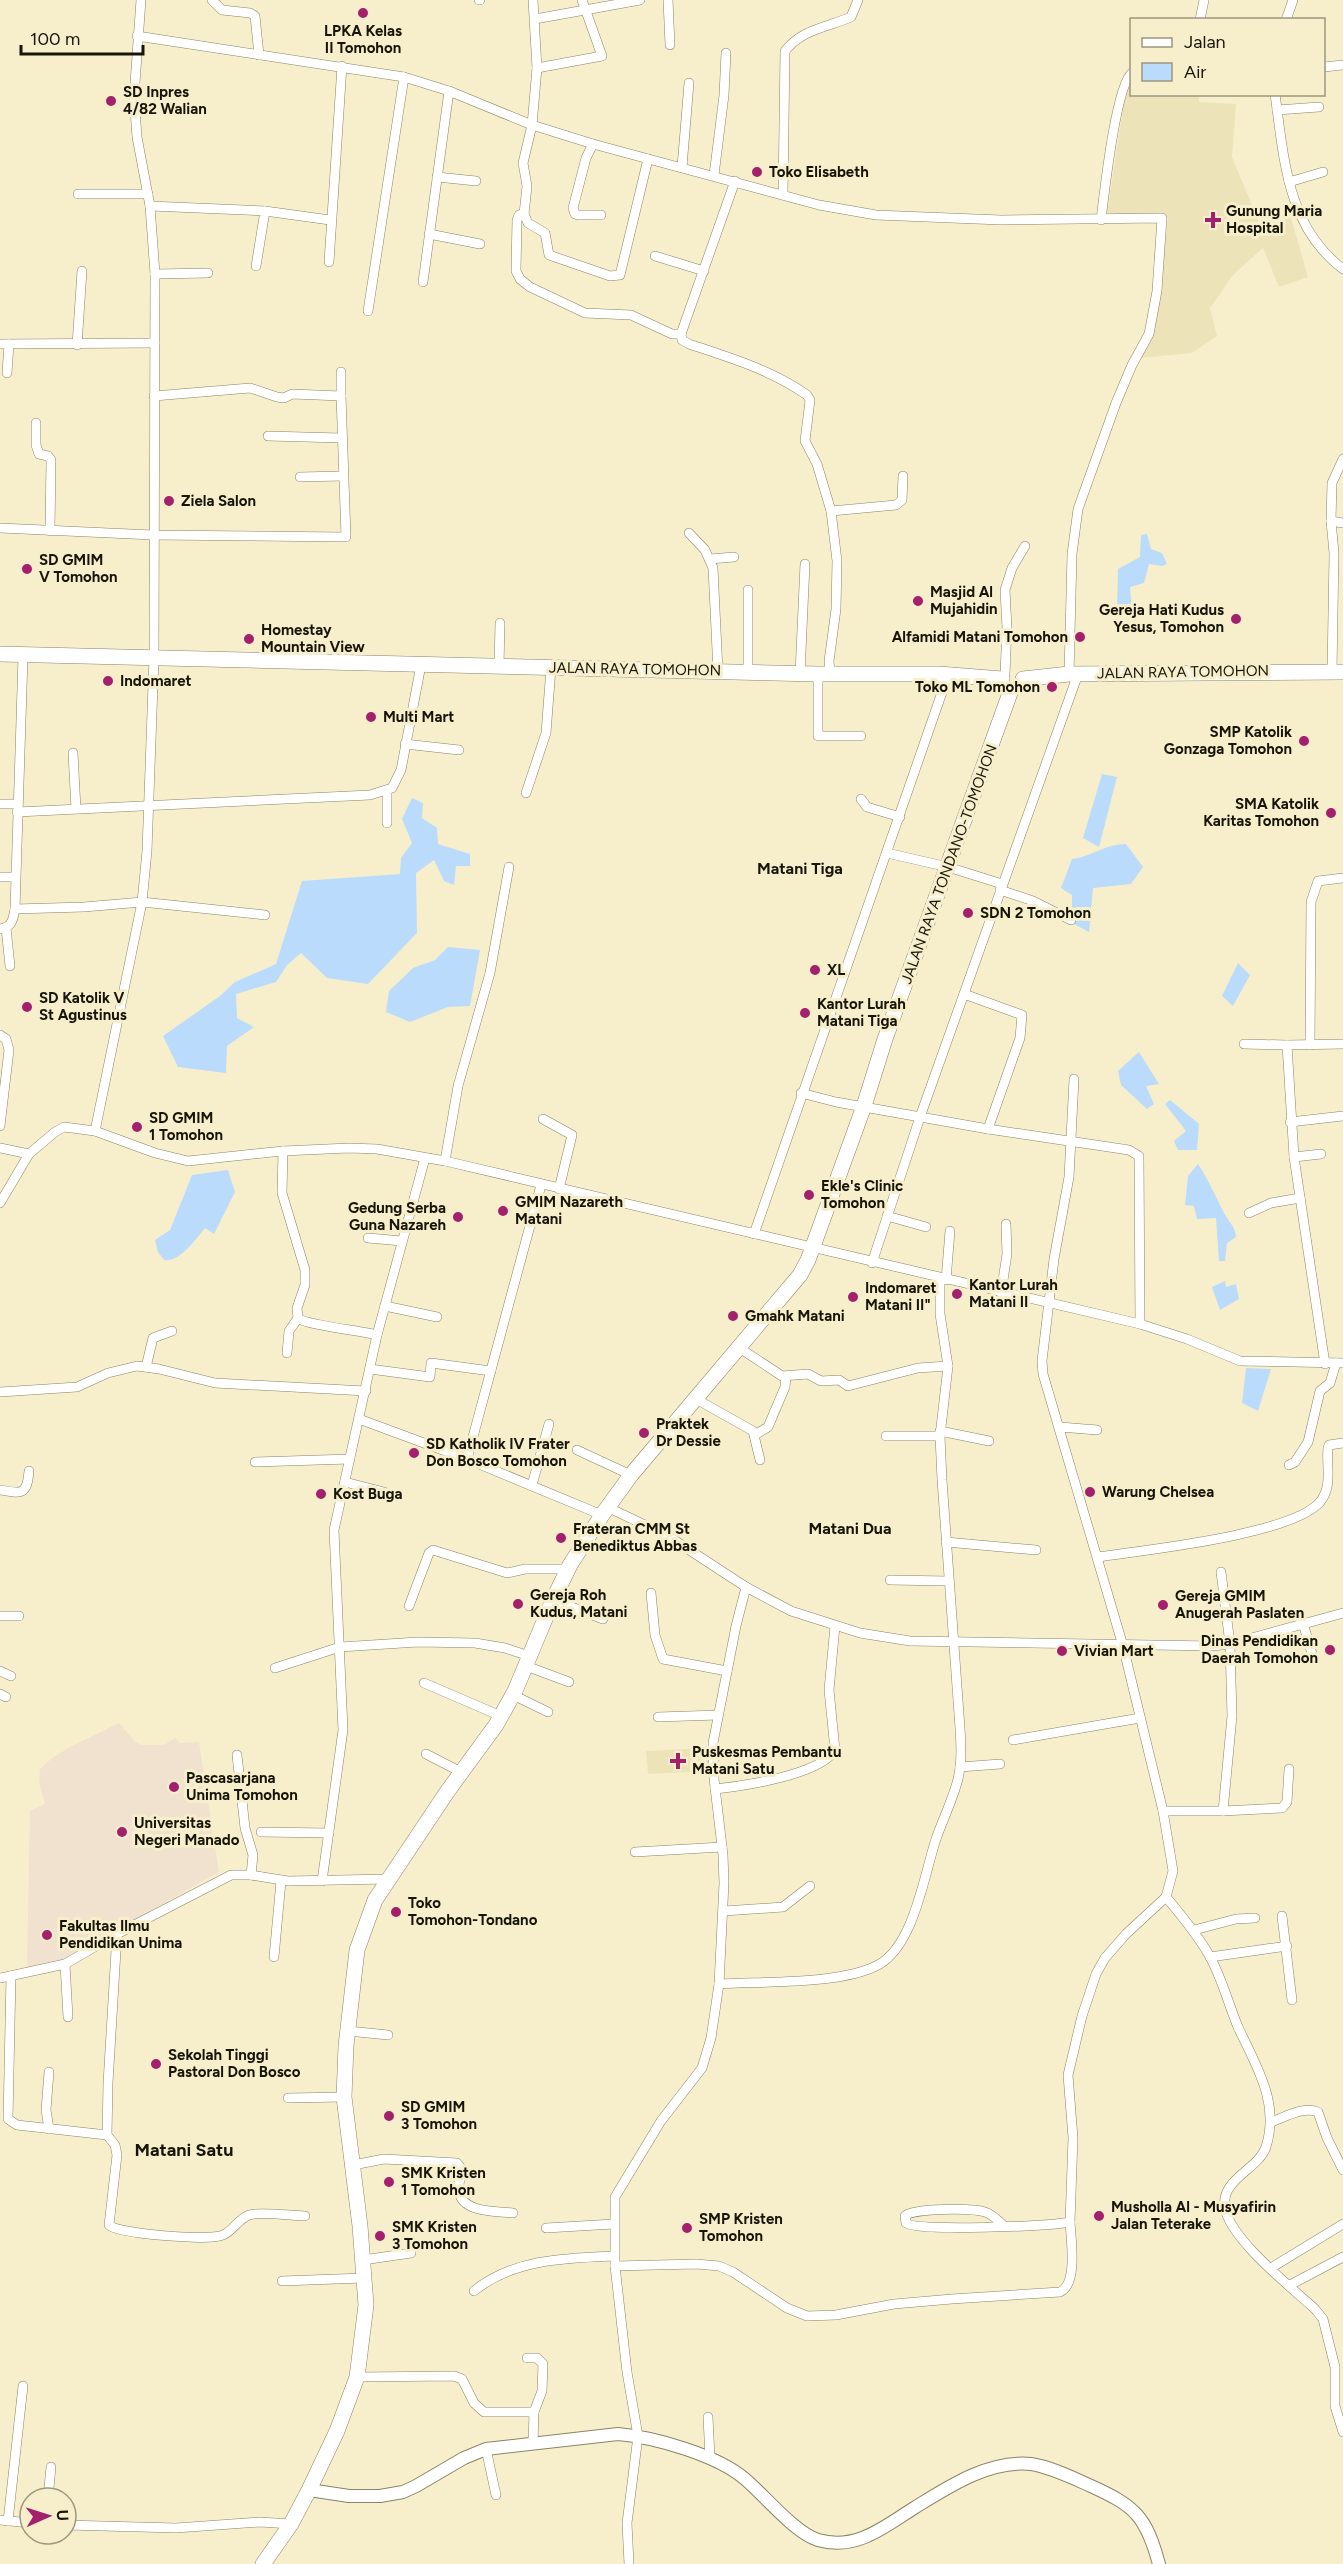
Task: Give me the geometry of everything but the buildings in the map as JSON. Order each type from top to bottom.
[{"type":"highway","name":"JALAN RAYA TOMOHON","points":[[0,654],[22,657],[154,657],[824,674],[1003,676],[1014,671],[1023,679],[1074,674],[1338,672]]},
{"type":"highway","points":[[1003,676],[1003,688],[1010,693],[1021,688],[1023,679]]},
{"type":"highway","name":"JALAN RAYA TONDANO-TOMOHON","points":[[263,2564],[291,2524],[309,2490],[337,2432],[357,2377],[366,2305],[344,2097],[348,2031],[357,1950],[375,1900],[501,1716],[513,1695],[568,1569],[605,1511],[631,1475],[800,1275],[864,1106],[885,1039],[1010,693]]},
{"type":"main road","points":[[309,2490],[367,2497],[403,2492],[464,2458],[486,2449],[618,2434],[638,2436],[710,2458],[732,2469],[802,2530],[816,2540],[831,2542],[852,2541],[879,2532],[914,2509],[984,2470],[1036,2465],[1088,2485],[1133,2509],[1141,2520],[1159,2564]]},
{"type":"street","points":[[94,1131],[142,902],[147,850],[154,657],[155,274],[150,206],[136,117],[137,36],[141,0]]},
{"type":"street","points":[[212,0],[222,10],[255,16],[259,55]]},
{"type":"street","points":[[533,0],[536,20],[537,68],[532,125],[523,163],[527,186],[524,214],[528,224],[545,233],[547,252],[552,257],[610,276],[620,276],[648,159]]},
{"type":"street","points":[[537,68],[602,56],[582,0]]},
{"type":"street","points":[[536,20],[640,0]]},
{"type":"street","points":[[668,0],[670,45]]},
{"type":"street","points":[[783,195],[786,51],[791,43],[811,31],[851,16],[858,0]]},
{"type":"street","points":[[1200,18],[1204,0]]},
{"type":"street","points":[[1287,18],[1293,0]]},
{"type":"street","points":[[137,36],[404,77],[532,125],[593,144],[819,205],[876,215],[1001,220],[1162,218],[1157,291],[1149,334],[1125,380],[1078,509],[1072,554],[1074,674],[920,1116],[872,1263]]},
{"type":"street","points":[[714,175],[724,95],[726,52]]},
{"type":"street","points":[[1325,67],[1343,65]]},
{"type":"street","points":[[329,262],[342,66]]},
{"type":"street","points":[[1101,220],[1119,103],[1125,81],[1130,74]]},
{"type":"street","points":[[368,311],[404,77]]},
{"type":"street","points":[[682,167],[689,83]]},
{"type":"street","points":[[423,282],[449,92]]},
{"type":"street","points":[[1275,96],[1289,182],[1298,212],[1308,233],[1326,256],[1343,269]]},
{"type":"street","points":[[1277,110],[1319,107]]},
{"type":"street","points":[[593,144],[586,158],[573,208],[575,214],[578,215],[601,215]]},
{"type":"street","points":[[1289,182],[1323,172]]},
{"type":"street","points":[[437,177],[476,181]]},
{"type":"street","points":[[735,181],[681,334],[682,340],[759,368],[807,395],[811,406],[805,441],[819,470],[831,511],[837,561],[836,609],[816,731],[818,736],[861,736]]},
{"type":"street","points":[[78,194],[148,194]]},
{"type":"street","points":[[150,206],[265,211],[330,220]]},
{"type":"street","points":[[256,266],[265,211]]},
{"type":"street","points":[[524,214],[519,215],[517,220],[514,262],[520,279],[530,287],[585,313],[631,315],[672,334],[681,334]]},
{"type":"street","points":[[429,234],[480,244]]},
{"type":"street","points":[[655,256],[704,271]]},
{"type":"street","points":[[77,345],[82,271]]},
{"type":"street","points":[[155,274],[208,273]]},
{"type":"street","points":[[7,373],[4,344],[155,343]]},
{"type":"street","points":[[0,528],[153,535],[346,537],[342,476],[341,372]]},
{"type":"street","points":[[154,396],[250,388],[277,397],[292,394],[341,396]]},
{"type":"street","points":[[36,423],[37,450],[51,460],[50,531]]},
{"type":"street","points":[[268,436],[341,438]]},
{"type":"street","points":[[1338,672],[1331,521],[1332,483],[1343,459]]},
{"type":"street","points":[[300,477],[342,476]]},
{"type":"street","points":[[831,511],[896,505],[902,500],[903,476]]},
{"type":"street","points":[[1331,521],[1343,523]]},
{"type":"street","points":[[689,533],[710,559],[715,586],[718,671]]},
{"type":"street","points":[[1003,676],[1007,628],[1005,590],[1012,568],[1025,546]]},
{"type":"street","points":[[710,559],[734,557]]},
{"type":"street","points":[[800,673],[805,564]]},
{"type":"street","points":[[748,590],[748,672]]},
{"type":"street","points":[[499,666],[500,623]]},
{"type":"street","points":[[10,966],[3,929],[12,923],[15,909],[22,657]]},
{"type":"street","points":[[0,804],[17,808],[76,809],[370,795],[387,791],[397,780],[421,665]]},
{"type":"street","points":[[526,793],[548,723],[551,668]]},
{"type":"street","points":[[754,1234],[801,1093],[900,817],[948,675]]},
{"type":"street","points":[[405,744],[459,750]]},
{"type":"street","points":[[73,753],[76,809]]},
{"type":"street","points":[[387,791],[387,823]]},
{"type":"street","points":[[861,799],[867,807],[900,817]]},
{"type":"street","points":[[887,853],[948,867],[1001,887],[1071,920]]},
{"type":"street","points":[[445,1161],[458,1086],[489,973],[509,867]]},
{"type":"street","points":[[0,877],[15,876]]},
{"type":"street","points":[[1310,1045],[1311,902],[1318,881],[1343,878]]},
{"type":"street","points":[[15,909],[84,907],[142,902],[265,915]]},
{"type":"street","points":[[964,994],[1022,1015],[1020,1038],[988,1129]]},
{"type":"street","points":[[0,1035],[6,1038],[9,1050],[0,1126]]},
{"type":"street","points":[[1244,1044],[1343,1044]]},
{"type":"street","points":[[1287,1045],[1290,1122],[1300,1198],[1335,1363],[1330,1383],[1320,1391],[1308,1442],[1295,1462],[1289,1465]]},
{"type":"street","points":[[474,2291],[489,2280],[526,2265],[548,2260],[719,2266],[733,2272],[797,2313],[818,2316],[836,2315],[894,2304],[1060,2292],[1068,2285],[1071,2274],[1073,2138],[1068,2075],[1082,2016],[1096,1974],[1105,1958],[1126,1934],[1166,1897],[1173,1871],[1163,1812],[1123,1646],[1043,1374],[1042,1361],[1049,1302],[1069,1177],[1074,1079]]},
{"type":"street","points":[[801,1093],[988,1129],[1129,1150],[1139,1156],[1140,1324]]},
{"type":"street","points":[[1290,1122],[1343,1116]]},
{"type":"street","points":[[543,1119],[572,1135],[559,1190]]},
{"type":"street","points":[[0,1203],[29,1154],[64,1127],[94,1131],[155,1153],[188,1161],[283,1151],[377,1149],[445,1161],[559,1190],[1140,1324],[1187,1339],[1240,1361],[1335,1363]]},
{"type":"street","points":[[0,1148],[29,1154]]},
{"type":"street","points":[[283,1151],[282,1193],[305,1270],[305,1285],[297,1308],[298,1318],[289,1331],[287,1353]]},
{"type":"street","points":[[1294,1157],[1321,1154]]},
{"type":"street","points":[[322,1881],[343,1730],[334,1530],[377,1335],[425,1158]]},
{"type":"street","points":[[466,1459],[542,1185]]},
{"type":"street","points":[[1249,1213],[1271,1203],[1300,1198]]},
{"type":"street","points":[[887,1216],[926,1227]]},
{"type":"street","points":[[1001,1293],[1007,1254],[1006,1224]]},
{"type":"street","points":[[719,1984],[839,1976],[876,1966],[888,1959],[901,1941],[912,1917],[936,1839],[958,1779],[961,1749],[955,1642],[948,1581],[940,1433],[948,1366],[940,1314],[950,1231]]},
{"type":"street","points":[[368,1238],[402,1241]]},
{"type":"street","points":[[385,1306],[437,1317]]},
{"type":"street","points":[[298,1318],[307,1323],[347,1328],[377,1335]]},
{"type":"street","points":[[146,1367],[153,1338],[172,1331]]},
{"type":"street","points":[[738,1347],[782,1376],[808,1374],[820,1380],[839,1380],[848,1386],[918,1368],[948,1366]]},
{"type":"street","points":[[370,1369],[430,1377],[431,1363],[491,1371]]},
{"type":"street","points":[[0,1392],[77,1387],[123,1368],[146,1367],[215,1383],[366,1391]]},
{"type":"street","points":[[755,1435],[768,1427],[785,1387],[786,1377]]},
{"type":"street","points":[[696,1400],[747,1427],[755,1435],[760,1460]]},
{"type":"street","points":[[359,1419],[668,1536],[746,1587],[791,1611],[835,1626],[882,1638],[955,1642],[1199,1647],[1230,1644],[1342,1613],[1343,1623]]},
{"type":"street","points":[[531,1485],[549,1424]]},
{"type":"street","points":[[1060,1427],[1097,1430]]},
{"type":"street","points":[[886,1436],[940,1433],[989,1441]]},
{"type":"street","points":[[1308,1442],[1329,1447],[1343,1443]]},
{"type":"street","points":[[1098,1557],[1202,1542],[1257,1530],[1305,1512],[1319,1503],[1325,1494],[1328,1482],[1329,1447]]},
{"type":"street","points":[[577,1450],[631,1475]]},
{"type":"street","points":[[255,1462],[350,1459]]},
{"type":"street","points":[[0,1490],[15,1493],[24,1491],[27,1488],[29,1471]]},
{"type":"street","points":[[345,1482],[384,1492]]},
{"type":"street","points":[[946,1542],[1036,1550]]},
{"type":"street","points":[[409,1606],[429,1553],[433,1550],[507,1573],[525,1569],[568,1569]]},
{"type":"street","points":[[1221,1572],[1230,1644],[1232,1716],[1223,1811]]},
{"type":"street","points":[[890,1580],[948,1581]]},
{"type":"street","points":[[629,2564],[627,2523],[638,2436],[627,2372],[614,2261],[615,2197],[661,2121],[702,2068],[705,2060],[719,1984],[724,1911],[722,1847],[715,1789],[713,1743],[735,1626],[746,1587]]},
{"type":"street","points":[[651,1593],[655,1635],[663,1659],[728,1671]]},
{"type":"street","points":[[553,1600],[603,1619]]},
{"type":"street","points":[[0,1616],[19,1616]]},
{"type":"street","points":[[1303,1623],[1313,1657]]},
{"type":"street","points":[[715,1789],[778,1779],[831,1756],[835,1750],[829,1689],[835,1626]]},
{"type":"street","points":[[275,1668],[340,1647],[418,1642],[475,1643],[505,1648],[569,1682]]},
{"type":"street","points":[[0,1671],[11,1676]]},
{"type":"street","points":[[424,1683],[501,1716]]},
{"type":"street","points":[[513,1695],[548,1712]]},
{"type":"street","points":[[658,1717],[718,1715]]},
{"type":"street","points":[[1013,1740],[1140,1718]]},
{"type":"street","points":[[426,1754],[461,1772]]},
{"type":"street","points":[[237,1755],[245,1828],[253,1855],[251,1875]]},
{"type":"street","points":[[960,1767],[1000,1764]]},
{"type":"street","points":[[1163,1812],[1281,1808],[1287,1802],[1289,1769]]},
{"type":"street","points":[[261,1832],[329,1833]]},
{"type":"street","points":[[634,1852],[722,1847]]},
{"type":"street","points":[[0,1978],[65,1964],[225,1877],[251,1875],[281,1881],[390,1879]]},
{"type":"street","points":[[274,1957],[281,1881]]},
{"type":"street","points":[[724,1911],[783,1907],[810,1886]]},
{"type":"street","points":[[1166,1897],[1194,1930],[1210,1957],[1238,2027],[1265,2082],[1271,2122],[1265,2150],[1235,2181],[1225,2199],[1227,2215],[1235,2229],[1270,2268],[1316,2308],[1323,2319],[1335,2367],[1335,2406],[1343,2432]]},
{"type":"street","points":[[1282,1916],[1292,2000]]},
{"type":"street","points":[[1194,1930],[1236,1919],[1256,1917]]},
{"type":"street","points":[[117,1934],[107,2135],[115,2145],[117,2154],[108,2219],[112,2228],[163,2235],[215,2237],[226,2234],[250,2215],[305,2216]]},
{"type":"street","points":[[1210,1957],[1287,1946]]},
{"type":"street","points":[[65,1964],[68,2017]]},
{"type":"street","points":[[11,1976],[8,2119],[17,2125],[107,2135]]},
{"type":"street","points":[[348,2031],[388,2036]]},
{"type":"street","points":[[49,2129],[46,2110],[50,2072]]},
{"type":"street","points":[[288,2098],[344,2097]]},
{"type":"street","points":[[1271,2122],[1301,2111],[1318,2112],[1327,2138],[1343,2170]]},
{"type":"street","points":[[352,2165],[384,2158],[457,2163],[461,2168],[459,2192],[465,2203],[484,2210],[513,2212]]},
{"type":"street","points":[[1004,2226],[991,2215],[978,2211],[919,2211],[905,2216],[906,2223],[913,2227],[1004,2226],[1070,2222]]},
{"type":"street","points":[[546,2228],[614,2224]]},
{"type":"street","points":[[1270,2268],[1343,2224]]},
{"type":"street","points":[[363,2260],[411,2253]]},
{"type":"street","points":[[1290,2285],[1343,2257]]},
{"type":"street","points":[[282,2281],[364,2278]]},
{"type":"street","points":[[527,2358],[537,2358],[543,2364],[542,2391],[534,2412],[533,2443]]},
{"type":"street","points":[[357,2377],[454,2376],[462,2379],[474,2403],[484,2412],[531,2410],[534,2412]]},
{"type":"street","points":[[4,2521],[23,2386]]},
{"type":"street","points":[[708,2416],[710,2458]]},
{"type":"street","points":[[486,2449],[495,2495]]},
{"type":"street","points":[[49,2486],[51,2467]]},
{"type":"street","points":[[78,2525],[176,2528],[260,2522],[291,2524]]},
{"type":"shaded area","name":"Gunung Maria Hospital","points":[[1130,81],[1130,96],[1199,96],[1199,102],[1236,104],[1232,157],[1259,222],[1291,218],[1308,277],[1279,287],[1263,248],[1233,275],[1210,308],[1217,336],[1192,353],[1140,358],[1157,316],[1168,217],[1107,213],[1127,83]]},
{"type":"shaded area","name":"Universitas Negeri Manado","points":[[119,1723],[135,1742],[141,1745],[164,1745],[175,1738],[180,1743],[199,1742],[219,1872],[65,1959],[27,1969],[30,1811],[45,1804],[39,1782],[40,1769],[70,1747]]},
{"type":"shaded area","name":"Puskesmas Pembantu Matani Satu","points":[[707,1748],[709,1771],[648,1774],[646,1751]]},
{"type":"water","points":[[1147,534],[1151,549],[1162,553],[1167,564],[1162,566],[1149,564],[1144,583],[1130,587],[1132,611],[1117,612],[1118,569],[1140,557],[1141,535]]},
{"type":"water","points":[[1102,774],[1117,777],[1099,847],[1083,838]]},
{"type":"water","points":[[412,798],[423,803],[422,818],[437,828],[438,844],[470,854],[470,866],[456,866],[454,885],[444,881],[434,860],[416,873],[417,933],[368,984],[327,978],[301,953],[287,965],[276,982],[236,994],[237,1018],[254,1027],[227,1046],[226,1073],[178,1067],[163,1036],[220,996],[235,982],[276,964],[302,881],[400,874],[401,858],[412,843],[402,819]]},
{"type":"water","points":[[1126,844],[1143,867],[1131,884],[1093,888],[1089,932],[1072,923],[1072,895],[1061,888],[1072,859],[1111,846]]},
{"type":"water","points":[[448,947],[480,950],[470,1006],[448,1007],[410,1022],[386,1012],[389,991],[413,968],[435,960]]},
{"type":"water","points":[[1238,963],[1250,975],[1233,1006],[1222,996]]},
{"type":"water","points":[[1139,1052],[1159,1084],[1146,1086],[1154,1104],[1147,1109],[1121,1085],[1118,1071]]},
{"type":"water","points":[[1170,1100],[1199,1124],[1197,1150],[1178,1150],[1174,1141],[1186,1131],[1165,1104]]},
{"type":"water","points":[[1198,1164],[1235,1233],[1236,1237],[1227,1243],[1225,1261],[1219,1261],[1216,1218],[1197,1219],[1194,1206],[1185,1205],[1188,1176]]},
{"type":"water","points":[[228,1170],[235,1192],[214,1234],[205,1228],[181,1254],[170,1260],[164,1260],[158,1252],[155,1240],[170,1230],[192,1175]]},
{"type":"water","points":[[1225,1281],[1226,1287],[1236,1284],[1239,1299],[1220,1310],[1212,1287]]},
{"type":"water","points":[[1246,1368],[1271,1369],[1258,1411],[1242,1403]]},
{"type":"place","name":"LPKA Kelas II Tomohon","points":[[363,13]]},
{"type":"place","name":"SD Inpres 4/82 Walian","points":[[111,101]]},
{"type":"place","name":"Toko Elisabeth","points":[[757,172]]},
{"type":"place","name":"Gunung Maria Hospital","points":[[1213,220]]},
{"type":"place","name":"Ziela Salon","points":[[169,501]]},
{"type":"place","name":"SD GMIM V Tomohon","points":[[27,569]]},
{"type":"place","name":"Masjid Al Mujahidin","points":[[918,601]]},
{"type":"place","name":"Gereja Hati Kudus Yesus, Tomohon","points":[[1236,619]]},
{"type":"place","name":"Alfamidi Matani Tomohon","points":[[1080,637]]},
{"type":"place","name":"Homestay Mountain View","points":[[249,639]]},
{"type":"place","name":"Indomaret","points":[[108,681]]},
{"type":"place","name":"Toko ML Tomohon","points":[[1052,687]]},
{"type":"place","name":"Multi Mart","points":[[371,717]]},
{"type":"place","name":"SMP Katolik Gonzaga Tomohon","points":[[1304,741]]},
{"type":"place","name":"SMA Katolik Karitas Tomohon","points":[[1331,813]]},
{"type":"place","name":"SDN 2 Tomohon","points":[[968,913]]},
{"type":"place","name":"XL","points":[[815,970]]},
{"type":"place","name":"SD Katolik V St Agustinus","points":[[27,1007]]},
{"type":"place","name":"Kantor Lurah Matani Tiga","points":[[805,1013]]},
{"type":"place","name":"SD GMIM 1 Tomohon","points":[[137,1127]]},
{"type":"place","name":"Ekle's Clinic Tomohon","points":[[809,1195]]},
{"type":"place","name":"GMIM Nazareth Matani","points":[[503,1211]]},
{"type":"place","name":"Gedung Serba Guna Nazareh","points":[[458,1217]]},
{"type":"place","name":"Kantor Lurah Matani II","points":[[957,1294]]},
{"type":"place","name":"Indomaret Matani II\"","points":[[853,1297]]},
{"type":"place","name":"Gmahk Matani","points":[[733,1316]]},
{"type":"place","name":"Praktek Dr Dessie","points":[[644,1433]]},
{"type":"place","name":"SD Katholik IV Frater Don Bosco Tomohon","points":[[414,1453]]},
{"type":"place","name":"Warung Chelsea","points":[[1090,1492]]},
{"type":"place","name":"Kost Buga","points":[[321,1494]]},
{"type":"place","name":"Frateran CMM St Benediktus Abbas","points":[[561,1538]]},
{"type":"place","name":"Gereja Roh Kudus, Matani","points":[[518,1604]]},
{"type":"place","name":"Gereja GMIM Anugerah Paslaten","points":[[1163,1605]]},
{"type":"place","name":"Dinas Pendidikan Daerah Tomohon","points":[[1330,1650]]},
{"type":"place","name":"Vivian Mart","points":[[1062,1651]]},
{"type":"place","name":"Puskesmas Pembantu Matani Satu","points":[[678,1761]]},
{"type":"place","name":"Pascasarjana Unima Tomohon","points":[[174,1787]]},
{"type":"place","name":"Universitas Negeri Manado","points":[[122,1832]]},
{"type":"place","name":"Toko Tomohon-Tondano","points":[[396,1912]]},
{"type":"place","name":"Fakultas Ilmu Pendidikan Unima","points":[[47,1935]]},
{"type":"place","name":"Sekolah Tinggi Pastoral Don Bosco","points":[[156,2064]]},
{"type":"place","name":"SD GMIM 3 Tomohon","points":[[389,2116]]},
{"type":"place","name":"SMK Kristen 1 Tomohon","points":[[389,2182]]},
{"type":"place","name":"Musholla Al - Musyafirin Jalan Teterake","points":[[1099,2216]]},
{"type":"place","name":"SMP Kristen Tomohon","points":[[687,2228]]},
{"type":"place","name":"SMK Kristen 3 Tomohon","points":[[380,2236]]},
{"type":"district","name":"Matani Tiga","points":[[800,868]]},
{"type":"district","name":"Matani Dua","points":[[850,1528]]},
{"type":"district","name":"Matani Satu","points":[[184,2150]]}]
